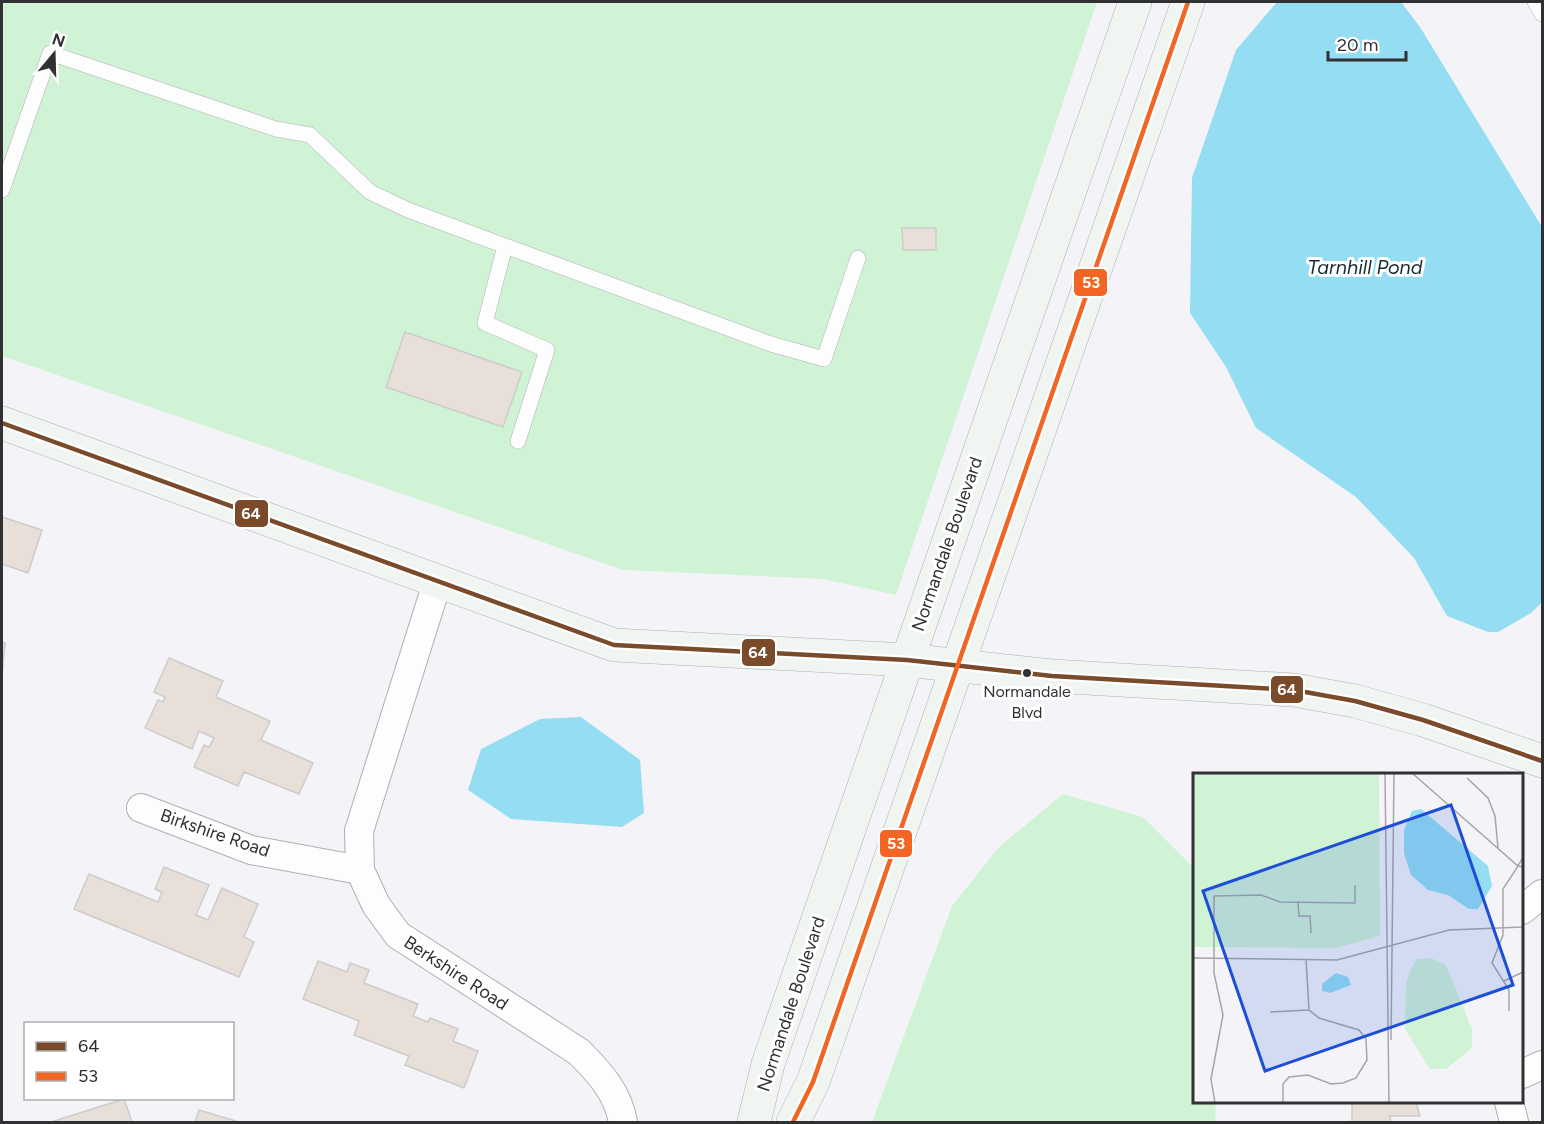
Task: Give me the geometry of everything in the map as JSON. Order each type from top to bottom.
[{"type":"main road","name":"Normandale Boulevard","points":[[754,1122],[768,1064],[1135,2]]},
{"type":"main road","points":[[793,1122],[813,1082],[1188,2]]},
{"type":"main road","points":[[2,423],[614,645],[907,660],[1052,676],[1294,690],[1355,701],[1423,720],[1542,761]]},
{"type":"street","name":"Berkshire Road","points":[[438,580],[359,831],[360,870],[376,905],[398,935],[579,1052],[603,1076],[620,1106],[623,1122]]},
{"type":"street","name":"Birkshire Road","points":[[141,807],[251,850],[360,870]]},
{"type":"street","points":[[1523,908],[1542,894]]},
{"type":"street","points":[[1523,1073],[1542,1065]]},
{"type":"street","points":[[1509,1103],[1514,1122]]},
{"type":"lane","points":[[1535,2],[1542,14]]},
{"type":"lane","points":[[2,190],[50,53],[276,129],[310,135],[370,192],[408,210],[771,344],[824,359],[858,258]]},
{"type":"lane","points":[[505,246],[485,323],[547,350],[518,441]]},
{"type":"green space","points":[[2,2],[1097,2],[896,595],[823,579],[623,570],[2,356]]},
{"type":"green space","points":[[1063,794],[1143,817],[1193,867],[1193,1103],[1216,1103],[1215,1122],[872,1122],[952,906],[999,847]]},
{"type":"water","name":"Tarnhill Pond","points":[[1277,2],[1401,2],[1420,27],[1542,227],[1542,602],[1531,613],[1498,632],[1488,632],[1447,616],[1414,558],[1356,497],[1256,428],[1226,367],[1190,313],[1192,178],[1236,50]]},
{"type":"water","points":[[581,717],[640,760],[644,813],[622,827],[511,819],[468,790],[481,749],[540,719]]},
{"type":"building","points":[[902,228],[936,228],[936,250],[903,250]]},
{"type":"building","points":[[405,332],[522,372],[503,427],[386,387]]},
{"type":"building","points":[[2,517],[42,530],[28,573],[2,564]]},
{"type":"building","points":[[2,642],[5,643],[2,675]]},
{"type":"building","points":[[169,658],[223,681],[216,697],[270,721],[261,740],[313,763],[299,794],[244,772],[238,786],[194,767],[204,745],[209,747],[214,738],[199,731],[192,749],[145,728],[158,700],[163,702],[165,697],[154,692]]},
{"type":"building","points":[[164,867],[209,885],[196,915],[208,920],[222,888],[258,904],[244,937],[254,942],[239,977],[74,909],[89,874],[158,902],[162,892],[155,889]]},
{"type":"building","points":[[318,961],[347,972],[350,963],[369,970],[364,983],[418,1004],[413,1016],[428,1022],[430,1018],[458,1029],[453,1041],[478,1051],[464,1088],[405,1065],[409,1056],[354,1035],[359,1021],[303,999]]},
{"type":"building","points":[[124,1100],[132,1122],[51,1122]]},
{"type":"building","points":[[1352,1103],[1416,1103],[1420,1116],[1390,1116],[1391,1122],[1352,1122]]},
{"type":"building","points":[[199,1110],[239,1122],[195,1122]]},
{"type":"transit line","name":"53","points":[[793,1122],[813,1082],[1188,2]]},
{"type":"transit line","name":"64","points":[[2,423],[614,645],[907,660],[1052,676],[1294,690],[1355,701],[1423,720],[1542,761]]},
{"type":"place","name":"Normandale Blvd","points":[[1027,673]]}]
